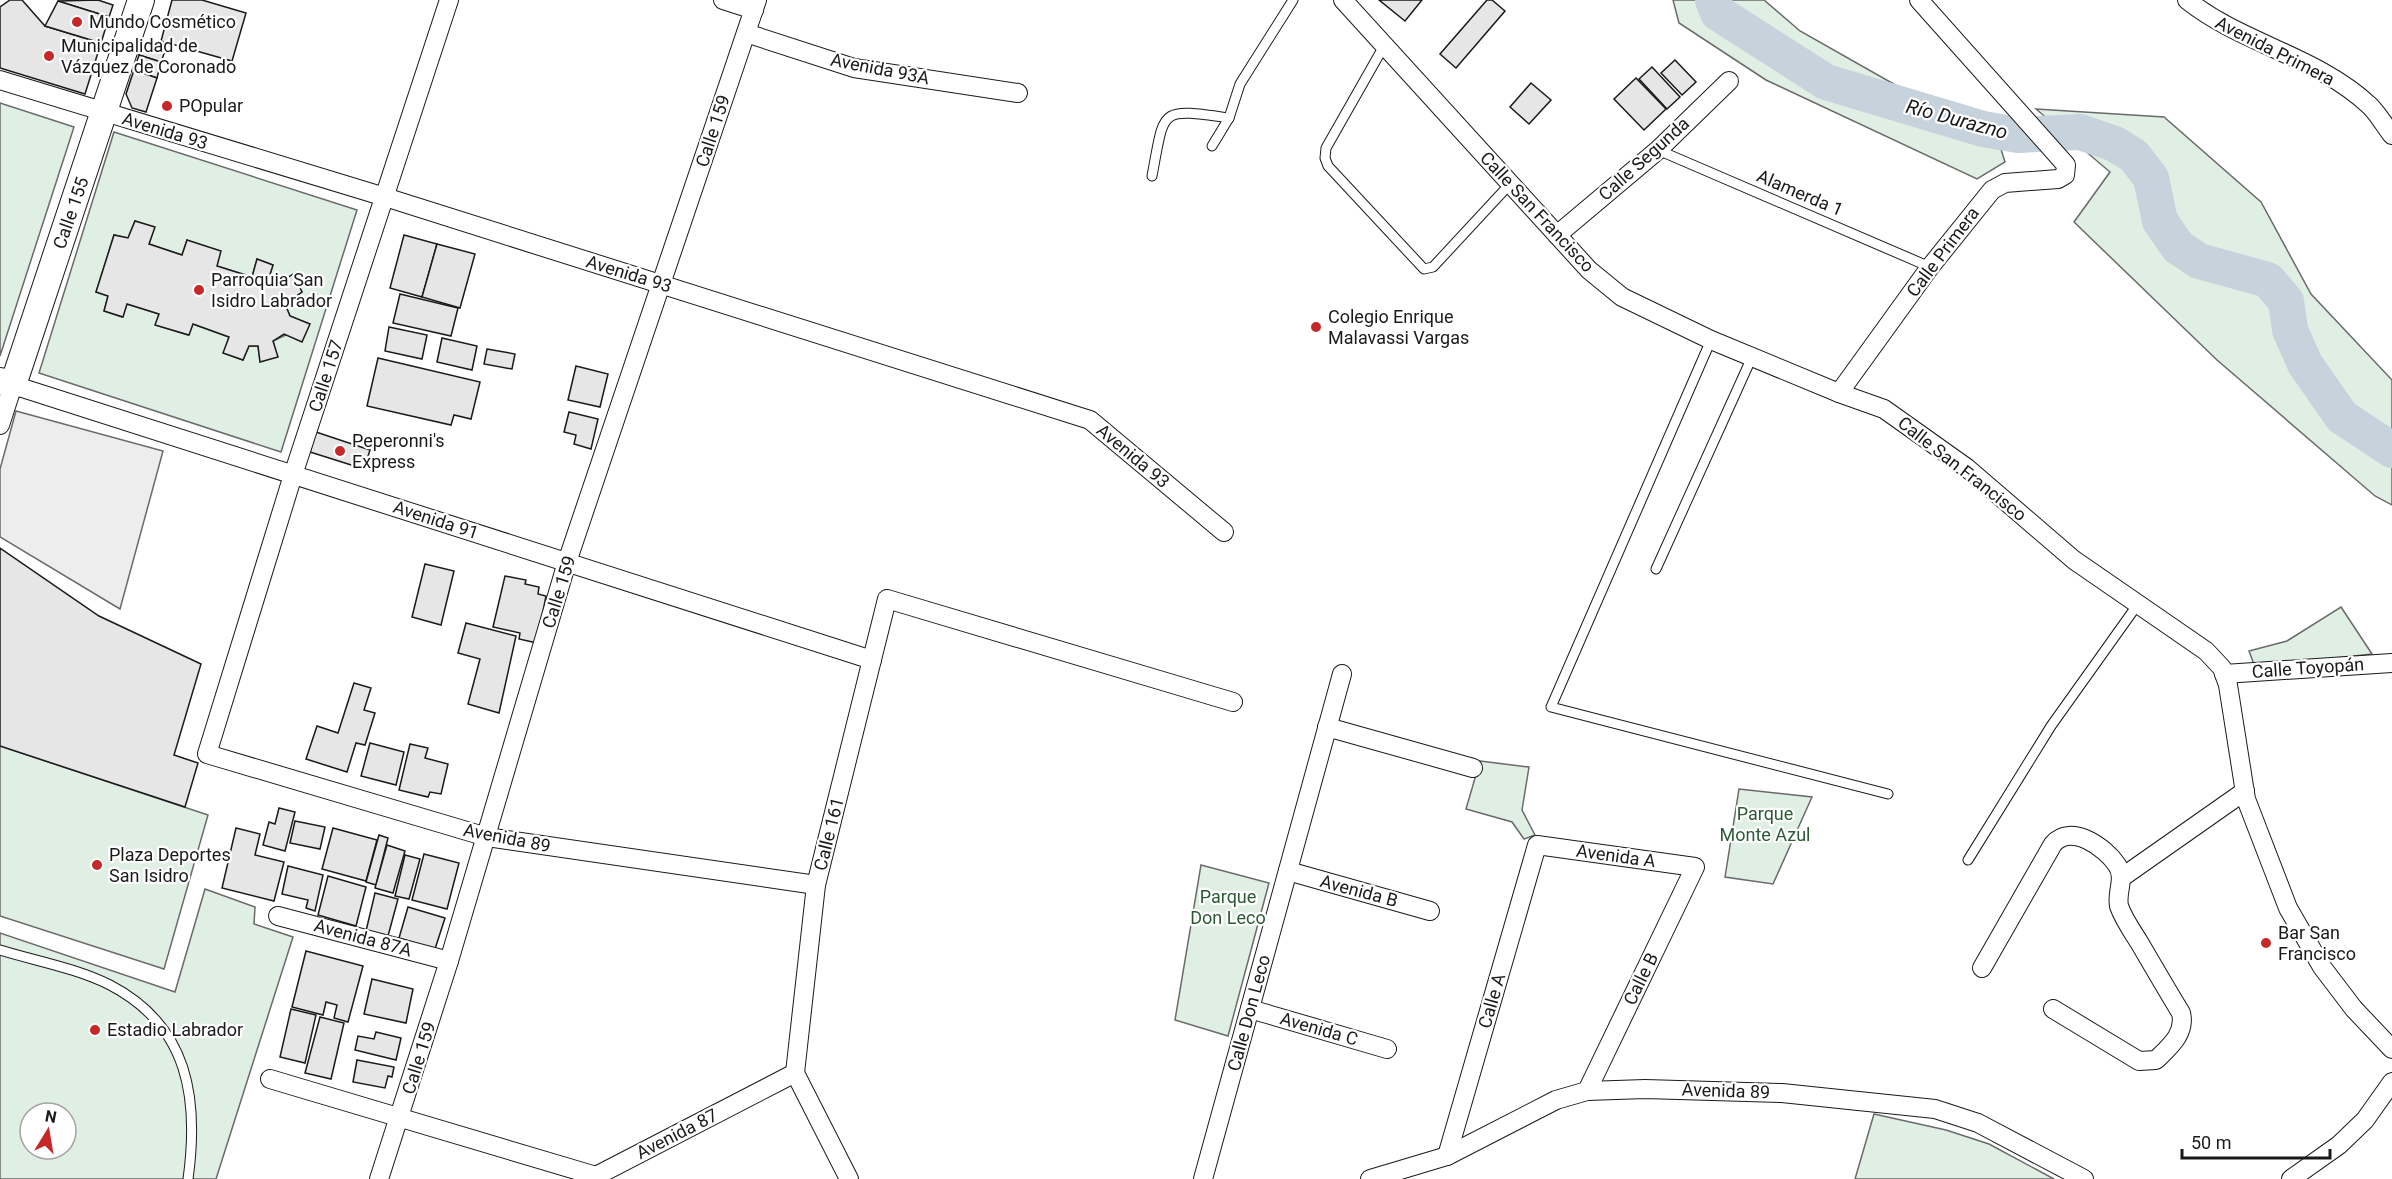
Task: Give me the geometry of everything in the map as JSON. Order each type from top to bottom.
[{"type":"main road","name":"Calle 155","points":[[6,383],[105,113],[141,0]]},
{"type":"street","name":"Calle 157","points":[[207,754],[293,475],[449,0]]},
{"type":"street","points":[[723,0],[755,5]]},
{"type":"street","name":"Calle San Francisco","points":[[1343,0],[1589,270],[1622,297],[1712,340],[1839,393],[1884,409],[1967,468],[2074,560],[2206,651],[2224,674],[2228,685],[2245,791],[2294,918],[2322,967],[2354,1009],[2392,1049]]},
{"type":"street","name":"Calle Primera","points":[[1839,393],[1930,267],[1992,190],[2005,183],[2058,179],[2065,175],[2066,165],[1919,0]]},
{"type":"street","name":"Avenida Primera","points":[[2187,0],[2208,17],[2324,73],[2370,106],[2392,135]]},
{"type":"street","name":"Calle 159","points":[[379,1179],[487,837],[567,562],[663,284],[755,5]]},
{"type":"street","name":"Avenida 93A","points":[[746,33],[854,68],[1018,93]]},
{"type":"street","name":"Avenida 93","points":[[0,80],[385,197],[1090,420],[1224,532]]},
{"type":"street","name":"Calle Segunda","points":[[1557,235],[1658,150],[1730,81]]},
{"type":"street","name":"Calle 155","points":[[0,425],[6,383]]},
{"type":"street","name":"Avenida 91","points":[[6,383],[872,660]]},
{"type":"street","name":"Calle 161","points":[[795,1073],[816,885],[887,599],[1233,702]]},
{"type":"street","name":"Calle Toyopán","points":[[2224,674],[2392,663]]},
{"type":"street","name":"Calle Don Leco","points":[[1203,1179],[1342,674]]},
{"type":"street","points":[[1327,727],[1473,768]]},
{"type":"street","name":"Avenida 89","points":[[207,754],[487,837],[816,885]]},
{"type":"street","points":[[2121,878],[2245,791]]},
{"type":"street","points":[[1982,968],[2060,836],[2068,834],[2079,836],[2111,857],[2119,868],[2121,878],[2119,904],[2181,1013],[2183,1022],[2180,1033],[2156,1060],[2139,1061],[2053,1009]]},
{"type":"street","name":"Avenida A","points":[[1537,845],[1695,867]]},
{"type":"street","name":"Calle A","points":[[1447,1156],[1537,845]]},
{"type":"street","name":"Calle B","points":[[1587,1091],[1695,867]]},
{"type":"street","name":"Avenida B","points":[[1288,871],[1430,910]]},
{"type":"street","name":"Avenida 87A","points":[[278,916],[449,961]]},
{"type":"street","name":"Avenida C","points":[[1250,1010],[1387,1049]]},
{"type":"street","points":[[795,1073],[849,1179]]},
{"type":"street","name":"Avenida 87","points":[[270,1079],[596,1178],[795,1073]]},
{"type":"street","points":[[2290,1179],[2339,1145],[2366,1120],[2392,1082]]},
{"type":"street","name":"Avenida 89","points":[[1370,1179],[1447,1156],[1556,1100],[1587,1091],[1645,1089],[1782,1093],[1935,1109],[1978,1123],[2084,1179]]},
{"type":"lane","points":[[1212,146],[1229,118],[1240,84],[1293,0]]},
{"type":"lane","points":[[1383,46],[1326,148],[1325,158],[1328,166],[1424,269],[1433,267],[1510,184]]},
{"type":"lane","points":[[1152,176],[1161,127],[1170,115],[1183,111],[1229,118]]},
{"type":"lane","name":"Alamerda 1","points":[[1658,150],[1930,267]]},
{"type":"lane","points":[[1712,340],[1551,707],[1888,794]]},
{"type":"lane","points":[[1656,568],[1752,357]]},
{"type":"lane","points":[[1968,860],[2050,726],[2138,604]]},
{"type":"lane","points":[[0,950],[92,977],[111,986],[157,1022],[176,1049],[193,1109],[188,1179]]},
{"type":"green space","points":[[1673,0],[1764,0],[1800,31],[1906,91],[1991,117],[2005,162],[1977,179],[1766,80],[1679,23]]},
{"type":"green space","points":[[0,103],[74,127],[0,356]]},
{"type":"green space","points":[[2036,109],[2164,117],[2261,202],[2311,294],[2392,380],[2392,505],[2375,496],[2217,360],[2074,222],[2110,172]]},
{"type":"green space","points":[[114,132],[357,210],[281,452],[39,373]],"holes":[[[135,221],[154,227],[149,244],[182,255],[187,240],[217,266],[252,277],[257,259],[273,265],[267,284],[274,287],[293,275],[302,292],[285,304],[290,316],[309,324],[273,341],[277,357],[260,361],[258,346],[249,346],[243,360],[224,353],[229,337],[193,324],[188,335],[156,325],[159,314],[127,304],[122,317],[104,311],[108,296],[96,292],[114,235],[128,238]]]},
{"type":"green space","points":[[2341,607],[2372,654],[2255,667],[2249,651],[2287,641]]},
{"type":"green space","name":"Plaza Deportes San Isidro","points":[[0,746],[208,815],[164,969],[0,916]]},
{"type":"green space","points":[[1480,761],[1529,767],[1522,810],[1535,835],[1524,839],[1512,822],[1466,809]]},
{"type":"green space","name":"Parque Monte Azul","points":[[1739,789],[1812,797],[1773,884],[1725,877]]},
{"type":"green space","name":"Parque Don Leco","points":[[1201,865],[1269,883],[1228,1036],[1175,1020]]},
{"type":"green space","name":"Estadio Labrador","points":[[205,889],[255,907],[254,924],[293,937],[216,1179],[0,1179],[0,933],[175,992]]},
{"type":"green space","points":[[1874,1114],[1946,1130],[1989,1144],[2054,1179],[1855,1179]]},
{"type":"shaded area","points":[[16,411],[163,451],[120,609],[0,537],[0,469]]},
{"type":"building","name":"Municipalidad de Vázquez de Coronado","points":[[10,0],[22,0],[45,26],[101,43],[85,94],[0,68],[0,7]]},
{"type":"building","points":[[98,0],[113,5],[109,17],[58,1]]},
{"type":"building","points":[[172,0],[202,0],[246,13],[232,61],[161,41]]},
{"type":"building","points":[[1379,0],[1422,0],[1405,21]]},
{"type":"building","points":[[1487,0],[1492,0],[1505,11],[1456,68],[1440,54]]},
{"type":"building","name":"Mundo Cosmético","points":[[58,1],[109,17],[101,43],[45,26]]},
{"type":"building","points":[[143,43],[165,51],[161,62],[139,55]]},
{"type":"building","points":[[139,55],[161,62],[157,78],[134,70]]},
{"type":"building","points":[[1675,60],[1696,82],[1682,95],[1661,73]]},
{"type":"building","points":[[1652,67],[1680,97],[1667,109],[1639,79]]},
{"type":"building","points":[[134,70],[157,78],[146,112],[132,108],[126,94]]},
{"type":"building","points":[[1636,78],[1666,109],[1644,130],[1614,99]]},
{"type":"building","points":[[1531,83],[1551,100],[1529,124],[1510,107]]},
{"type":"building","name":"Parroquia San Isidro Labrador","points":[[135,221],[155,227],[149,244],[182,255],[187,240],[221,251],[217,266],[252,277],[257,259],[273,265],[267,284],[274,287],[293,274],[302,292],[285,304],[290,316],[310,324],[302,342],[284,334],[273,341],[278,357],[260,362],[258,346],[249,346],[243,360],[223,353],[229,337],[193,324],[189,335],[155,325],[159,314],[127,304],[123,317],[104,311],[108,296],[96,292],[114,235],[128,238]]},
{"type":"building","points":[[404,235],[437,244],[422,297],[390,288]]},
{"type":"building","points":[[437,244],[475,254],[460,308],[422,297]]},
{"type":"building","points":[[400,294],[458,308],[451,336],[393,323]]},
{"type":"building","points":[[389,327],[427,335],[422,359],[385,351]]},
{"type":"building","points":[[442,338],[477,346],[472,370],[437,362]]},
{"type":"building","points":[[487,349],[515,354],[512,369],[484,364]]},
{"type":"building","points":[[378,358],[480,382],[471,419],[454,415],[451,425],[367,406]]},
{"type":"building","points":[[576,366],[608,374],[600,407],[568,400]]},
{"type":"building","points":[[569,412],[598,419],[591,449],[574,444],[576,435],[564,432]]},
{"type":"building","name":"Peperonni's Express","points":[[316,432],[370,450],[364,469],[310,452]]},
{"type":"building","points":[[0,548],[99,616],[201,664],[174,755],[198,763],[185,807],[0,746]]},
{"type":"building","points":[[425,564],[454,571],[441,625],[412,617]]},
{"type":"building","points":[[505,576],[526,580],[525,584],[539,587],[538,594],[546,596],[537,643],[519,639],[520,633],[493,627]]},
{"type":"building","points":[[466,623],[516,636],[499,713],[468,704],[480,659],[458,653]]},
{"type":"building","points":[[354,683],[371,688],[364,710],[375,713],[365,745],[356,743],[347,772],[306,759],[317,726],[338,733]]},
{"type":"building","points":[[370,743],[404,752],[396,785],[361,776]]},
{"type":"building","points":[[410,744],[428,748],[425,758],[448,764],[441,794],[430,792],[428,797],[399,790]]},
{"type":"building","points":[[279,808],[295,812],[285,851],[263,845],[269,822],[275,824]]},
{"type":"building","points":[[295,821],[325,827],[320,849],[290,843]]},
{"type":"building","points":[[236,828],[260,834],[255,855],[284,862],[274,901],[222,888]]},
{"type":"building","points":[[333,828],[377,840],[366,881],[322,869]]},
{"type":"building","points":[[379,835],[388,838],[376,885],[366,882]]},
{"type":"building","points":[[387,845],[405,851],[393,893],[375,888]]},
{"type":"building","points":[[424,854],[459,863],[447,909],[412,900]]},
{"type":"building","points":[[405,855],[420,859],[409,899],[395,896]]},
{"type":"building","points":[[288,866],[323,875],[315,911],[306,908],[308,900],[282,894]]},
{"type":"building","points":[[328,876],[366,887],[356,926],[318,915]]},
{"type":"building","points":[[375,893],[398,899],[388,936],[366,931]]},
{"type":"building","points":[[408,907],[445,918],[435,949],[399,938]]},
{"type":"building","points":[[306,951],[363,966],[348,1022],[334,1018],[337,1005],[326,1002],[323,1015],[292,1007]]},
{"type":"building","points":[[372,979],[413,989],[406,1023],[364,1014]]},
{"type":"building","points":[[291,1009],[316,1015],[305,1063],[280,1057]]},
{"type":"building","points":[[320,1017],[344,1023],[331,1079],[305,1073]]},
{"type":"building","points":[[376,1032],[401,1038],[396,1060],[355,1050],[358,1036],[374,1039]]},
{"type":"building","points":[[357,1060],[394,1067],[392,1077],[388,1076],[385,1088],[353,1082]]},
{"type":"waterway","name":"Río Durazno","points":[[1713,0],[1718,13],[1826,82],[1983,129],[2018,135],[2080,132],[2115,144],[2134,156],[2151,178],[2160,221],[2178,247],[2199,261],[2268,280],[2286,301],[2290,330],[2305,364],[2342,417],[2392,450]]},
{"type":"place","name":"Mundo Cosmético","points":[[77,22]]},
{"type":"place","name":"Municipalidad de Vázquez de Coronado","points":[[49,56]]},
{"type":"place","name":"POpular","points":[[167,106]]},
{"type":"place","name":"Parroquia San Isidro Labrador","points":[[199,290]]},
{"type":"place","name":"Colegio Enrique Malavassi Vargas","points":[[1316,327]]},
{"type":"place","name":"Peperonni's Express","points":[[340,451]]},
{"type":"place","name":"Plaza Deportes San Isidro","points":[[97,865]]},
{"type":"place","name":"Bar San Francisco","points":[[2266,943]]},
{"type":"place","name":"Estadio Labrador","points":[[95,1030]]}]
